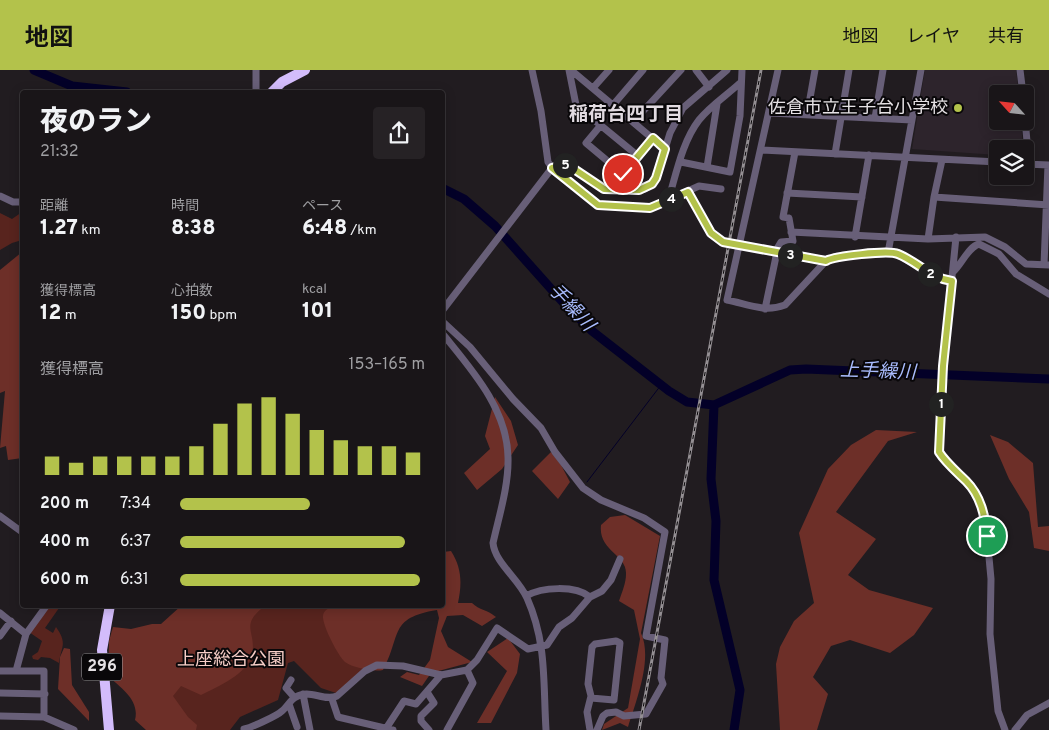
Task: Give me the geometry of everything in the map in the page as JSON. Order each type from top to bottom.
[{"type":"highway","points":[[274,90],[282,82],[304,70]]},
{"type":"highway","name":"296","points":[[109,608],[102,650],[109,730]]},
{"type":"street","points":[[256,70],[256,90]]},
{"type":"street","points":[[532,70],[541,111],[548,162],[552,168],[598,205],[605,207],[650,208],[699,186],[721,189]]},
{"type":"street","points":[[570,70],[665,149]]},
{"type":"street","points":[[570,70],[576,105],[638,156]]},
{"type":"street","points":[[593,88],[609,70]]},
{"type":"street","points":[[613,105],[643,70]]},
{"type":"street","points":[[633,122],[681,70]]},
{"type":"street","points":[[696,70],[709,87]]},
{"type":"street","points":[[445,307],[552,168],[568,165],[604,189],[639,190],[652,184],[656,178],[670,133],[683,108],[727,70]]},
{"type":"street","points":[[681,162],[728,172],[731,170],[740,109],[742,70]]},
{"type":"street","points":[[778,70],[727,300],[765,309],[785,305],[826,261],[837,256],[898,254],[939,279],[952,281]]},
{"type":"street","points":[[807,114],[815,70]]},
{"type":"street","points":[[835,154],[849,70]]},
{"type":"street","points":[[875,118],[884,70]]},
{"type":"street","points":[[888,253],[921,70]]},
{"type":"street","points":[[1020,70],[1022,85]]},
{"type":"street","points":[[668,201],[688,139],[695,126],[740,83]]},
{"type":"street","points":[[707,167],[716,104]]},
{"type":"street","points":[[770,113],[912,120]]},
{"type":"street","points":[[601,125],[586,143],[623,174],[653,138]]},
{"type":"street","points":[[761,150],[989,162]]},
{"type":"street","points":[[765,309],[781,242],[793,241],[789,218],[783,217],[795,152]]},
{"type":"street","points":[[855,236],[869,155]]},
{"type":"street","points":[[928,239],[934,196],[942,160]]},
{"type":"street","points":[[791,232],[928,239],[985,236],[1005,247],[1020,261],[1033,265],[1046,265],[1049,165],[1034,164]]},
{"type":"street","points":[[688,192],[715,237],[723,242],[826,261]]},
{"type":"street","points":[[787,193],[862,197]]},
{"type":"street","points":[[0,196],[13,202],[20,202]]},
{"type":"street","points":[[934,196],[1048,205]]},
{"type":"street","points":[[956,237],[943,366],[939,448],[941,456],[969,484],[985,514],[991,579],[990,634],[998,711],[1005,730]]},
{"type":"street","points":[[953,272],[962,264],[971,248],[979,244],[999,254],[1016,274],[1049,294]]},
{"type":"street","points":[[445,324],[470,347],[513,399],[541,428],[559,458],[583,488],[601,500],[644,518],[665,532],[646,636],[666,640],[661,678],[663,684],[646,714],[624,716],[616,712],[606,713],[597,730]]},
{"type":"street","points":[[445,337],[485,388],[501,422],[508,457],[493,544],[494,551],[518,581],[526,596],[542,647],[546,730]]},
{"type":"street","points":[[0,516],[20,531]]},
{"type":"street","points":[[332,699],[365,671],[377,666],[403,666],[441,675],[467,670],[477,660],[497,628],[517,644],[528,649],[542,647],[551,642],[559,626],[572,618],[590,597],[602,591],[610,580],[620,559]]},
{"type":"street","points":[[526,596],[534,592],[552,589],[578,589],[590,597]]},
{"type":"street","points":[[16,671],[26,634],[45,608]]},
{"type":"street","points":[[0,613],[26,634]]},
{"type":"street","points":[[0,636],[11,622]]},
{"type":"street","points":[[590,730],[587,712],[591,698],[588,684],[592,647],[595,644],[616,640],[620,643],[614,700],[591,698]]},
{"type":"street","points":[[447,730],[474,683],[467,670]]},
{"type":"street","points":[[0,671],[44,671],[44,717]]},
{"type":"street","points":[[332,699],[338,717],[390,729],[404,701],[416,704],[441,675]]},
{"type":"street","points":[[291,680],[286,688],[294,697]]},
{"type":"street","points":[[427,692],[434,703],[421,716],[420,722],[429,730]]},
{"type":"street","points":[[0,693],[45,694]]},
{"type":"street","points":[[244,729],[252,728],[269,717],[281,713],[294,697],[303,694],[332,699]]},
{"type":"street","points":[[303,694],[310,730]]},
{"type":"street","points":[[289,704],[299,729]]},
{"type":"street","points":[[1015,730],[1027,715],[1049,704]]},
{"type":"street","points":[[0,716],[44,717],[74,730]]},
{"type":"shaded area","name":"佐倉市立王子台小学校","points":[[925,70],[1016,70],[1018,85],[989,85],[989,130],[1022,130],[1022,140],[989,140],[989,154],[912,149]]},
{"type":"green space","points":[[0,213],[12,219],[20,213],[20,241],[0,250]]},
{"type":"green space","points":[[20,254],[20,458],[8,460],[6,446],[0,448],[5,391],[0,393],[0,270]]},
{"type":"green space","points":[[495,397],[511,421],[518,445],[502,469],[477,490],[464,473],[490,449],[485,436]]},
{"type":"green space","points":[[876,430],[917,432],[888,441],[836,512],[876,539],[848,575],[869,590],[933,608],[914,635],[890,653],[850,640],[831,646],[813,677],[828,694],[817,730],[780,730],[776,664],[780,647],[794,621],[814,603],[799,533],[828,469],[851,445]]},
{"type":"green space","points":[[990,435],[1008,442],[1033,463],[1038,527],[1049,526],[1049,551],[1034,548],[1029,512],[1009,479]]},
{"type":"green space","points":[[551,452],[570,482],[558,499],[532,471]]},
{"type":"green space","points":[[625,515],[660,536],[641,633],[645,655],[639,693],[628,727],[620,723],[602,730],[604,724],[628,708],[640,639],[634,610],[619,601],[624,588],[625,567],[608,547],[601,534],[601,525],[610,517]]},
{"type":"green space","points":[[451,551],[459,570],[460,589],[458,603],[472,603],[496,617],[482,626],[463,615],[447,616],[441,631],[448,647],[472,662],[431,673],[422,686],[400,677],[407,672],[419,675],[430,660],[439,618],[437,610],[421,613],[403,623],[383,670],[364,669],[345,662],[338,654],[328,633],[323,620],[325,611],[329,608],[445,608],[445,552]]},
{"type":"green space","points":[[48,608],[59,608],[45,628],[53,633],[56,627],[62,637],[63,645],[59,663],[50,658],[41,657],[38,660],[33,659],[32,656],[38,652],[42,641],[29,632]]},
{"type":"green space","points":[[179,608],[263,608],[253,618],[251,624],[252,654],[245,668],[231,679],[201,695],[181,686],[173,696],[188,717],[197,725],[196,730],[146,730],[135,720],[135,706],[132,700],[108,676],[109,641],[113,627],[131,629],[161,624]]},
{"type":"green space","name":"上座総合公園","points":[[186,608],[410,608],[392,610],[372,667],[339,694],[321,688],[294,661],[288,663],[278,700],[240,717],[230,730],[191,730],[111,637],[112,630],[149,633]]},
{"type":"green space","points":[[508,638],[520,654],[517,673],[491,723],[477,723],[507,671],[487,652]]},
{"type":"green space","points":[[64,648],[70,649],[72,685],[89,712],[89,721],[58,689],[60,657]]},
{"type":"waterway","name":"手繰川","points":[[34,70],[72,86],[109,90]]},
{"type":"waterway","name":"手繰川","points":[[445,190],[464,199],[495,226],[561,300],[592,331],[669,391],[687,402],[714,405]]},
{"type":"waterway","name":"上手繰川","points":[[714,405],[790,370],[806,369],[1049,379]]},
{"type":"waterway","points":[[587,482],[661,385]]},
{"type":"waterway","points":[[714,405],[711,479],[716,521],[714,580],[740,690],[734,730]]},
{"type":"railway","points":[[639,730],[761,70]]},
{"type":"place","name":"佐倉市立王子台小学校","points":[[958,108]]},
{"type":"district","name":"稲荷台四丁目","points":[[626,115]]},
{"type":"route","points":[[623,174],[653,138],[665,149],[656,178],[646,189],[604,189],[568,165],[552,168],[598,205],[605,207],[650,208],[688,192],[698,213],[711,233],[723,242],[826,261],[837,256],[895,253],[939,279],[952,281],[943,366],[939,452],[969,484],[980,503],[985,514],[987,536]]}]
